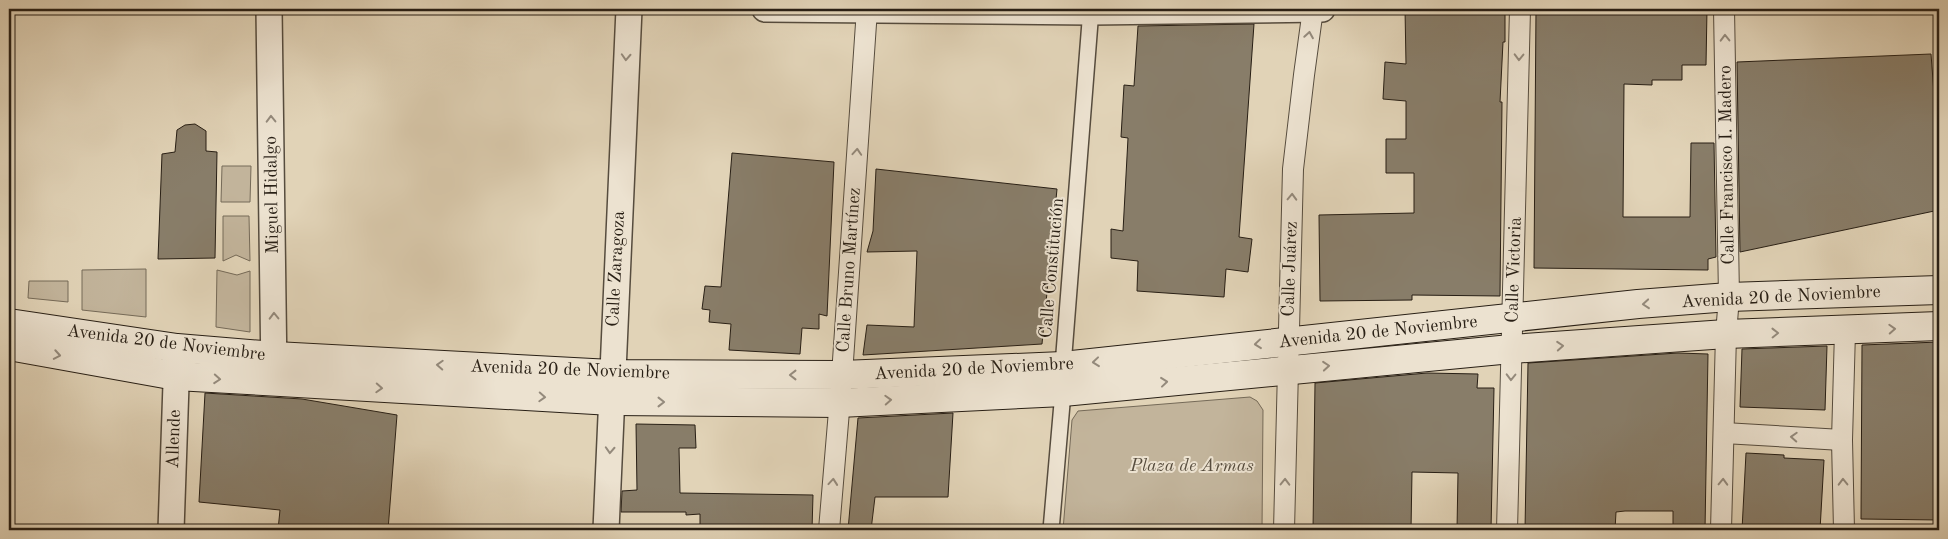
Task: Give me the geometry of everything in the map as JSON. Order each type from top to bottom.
[{"type":"main road","name":"Avenida 20 de Noviembre","points":[[9,323],[177,348],[274,369],[612,401],[839,403],[1063,379],[1288,341],[1638,304],[1729,297],[1939,290]]},
{"type":"main road","name":"Avenida 20 de Noviembre","points":[[9,346],[176,376],[274,369],[1063,379],[1288,369],[1511,349],[1726,334],[1939,326]]},
{"type":"street","name":"Miguel Hidalgo","points":[[269,9],[274,369]]},
{"type":"street","name":"Calle Zaragoza","points":[[606,530],[612,401],[611,374],[628,9]]},
{"type":"street","points":[[765,9],[1091,11],[1316,9]]},
{"type":"street","name":"Calle Juárez","points":[[1284,530],[1293,169],[1304,75],[1316,9]]},
{"type":"street","name":"Calle Victoria","points":[[1507,530],[1511,349],[1514,318],[1520,9]]},
{"type":"street","name":"Calle Francisco I. Madero","points":[[1721,530],[1726,334],[1729,297],[1724,9]]},
{"type":"street","name":"Calle Bruno Martínez","points":[[829,530],[842,376],[867,10]]},
{"type":"street","name":"Calle Constitución","points":[[1051,530],[1091,11]]},
{"type":"street","points":[[1844,530],[1842,440],[1845,331]]},
{"type":"street","name":"Allende","points":[[171,530],[177,348]]},
{"type":"street","points":[[1724,433],[1842,440]]},
{"type":"green space","points":[[222,166],[251,166],[250,202],[221,202]]},
{"type":"green space","points":[[223,216],[249,216],[250,261],[236,255],[223,261]]},
{"type":"green space","points":[[146,269],[146,317],[82,310],[82,270]]},
{"type":"green space","points":[[217,270],[237,275],[250,271],[250,332],[216,327]]},
{"type":"green space","points":[[29,281],[68,281],[68,302],[28,298]]},
{"type":"green space","name":"Plaza de Armas","points":[[1250,397],[1257,401],[1263,410],[1262,530],[1063,530],[1072,420],[1078,411]]},
{"type":"building","points":[[1405,9],[1505,9],[1505,42],[1503,42],[1500,102],[1502,102],[1500,296],[1412,295],[1412,300],[1320,301],[1319,215],[1414,213],[1414,173],[1386,173],[1386,139],[1406,139],[1406,101],[1383,99],[1385,62],[1406,64]]},
{"type":"building","points":[[1536,9],[1707,9],[1706,65],[1682,65],[1682,80],[1652,80],[1652,85],[1624,84],[1623,217],[1690,217],[1691,143],[1714,143],[1716,257],[1708,259],[1708,270],[1534,268]]},
{"type":"building","points":[[1254,24],[1239,237],[1252,239],[1248,272],[1226,269],[1224,297],[1137,291],[1138,261],[1111,258],[1111,229],[1123,231],[1128,138],[1121,137],[1124,85],[1134,86],[1138,26]]},
{"type":"building","points":[[1931,54],[1939,159],[1939,210],[1740,252],[1737,62]]},
{"type":"building","points":[[195,124],[206,131],[206,151],[217,152],[215,258],[158,259],[162,154],[175,152],[177,130],[185,125]]},
{"type":"building","points":[[732,153],[834,162],[827,316],[819,314],[819,329],[802,328],[800,354],[729,350],[731,324],[709,322],[710,310],[702,309],[705,286],[721,287]]},
{"type":"building","points":[[876,169],[1057,189],[1042,344],[863,355],[867,325],[914,327],[917,251],[867,252],[873,231]]},
{"type":"building","points":[[1939,342],[1939,520],[1861,519],[1862,345]]},
{"type":"building","points":[[1827,346],[1825,410],[1740,407],[1742,349]]},
{"type":"building","points":[[1678,353],[1708,354],[1705,530],[1673,530],[1673,511],[1625,511],[1616,512],[1615,530],[1525,530],[1528,363]]},
{"type":"building","points":[[1427,373],[1478,374],[1477,388],[1494,388],[1491,530],[1457,530],[1458,473],[1412,472],[1411,530],[1313,530],[1315,383]]},
{"type":"building","points":[[205,393],[302,399],[397,415],[388,530],[278,530],[280,510],[199,502]]},
{"type":"building","points":[[953,413],[948,497],[875,497],[871,530],[848,530],[858,418]]},
{"type":"building","points":[[636,424],[695,425],[696,448],[679,448],[680,493],[813,495],[812,530],[700,530],[700,514],[686,515],[686,512],[621,512],[622,491],[637,490]]},
{"type":"building","points":[[1746,453],[1784,455],[1784,458],[1824,460],[1820,530],[1742,530]]}]
